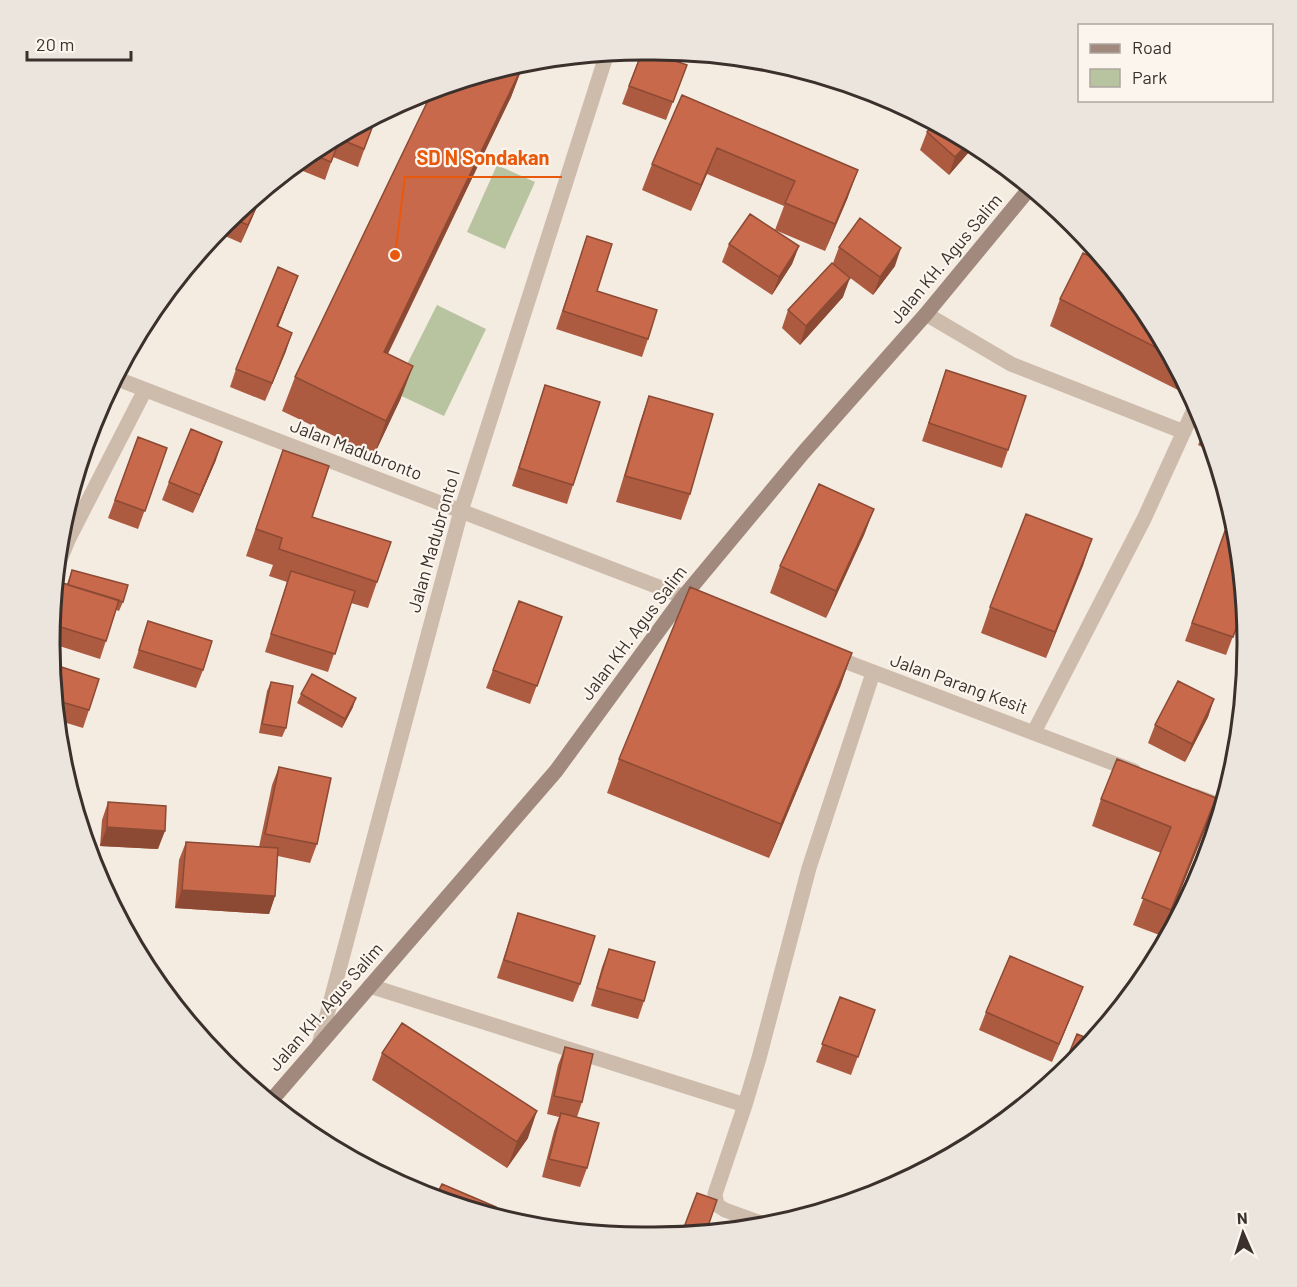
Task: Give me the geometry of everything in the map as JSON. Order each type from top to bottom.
[{"type":"main road","name":"Jalan KH. Agus Salim","points":[[274,1094],[556,771],[684,596],[803,453],[926,315],[1025,194]]},
{"type":"street","name":"Jalan Madubronto I","points":[[319,1045],[461,511],[605,61]]},
{"type":"street","points":[[926,315],[1011,364],[1184,432]]},
{"type":"street","name":"Jalan Madubronto","points":[[122,381],[684,596]]},
{"type":"street","points":[[70,536],[145,390]]},
{"type":"street","points":[[1034,732],[1144,519],[1191,416]]},
{"type":"street","points":[[684,596],[706,605]]},
{"type":"street","name":"Jalan Parang Kesit","points":[[817,650],[1145,776]]},
{"type":"street","points":[[749,1219],[725,1210],[717,1204],[715,1194],[759,1058],[809,868],[873,673]]},
{"type":"street","points":[[1178,789],[1215,803]]},
{"type":"street","points":[[370,986],[745,1105]]},
{"type":"green space","points":[[497,165],[535,182],[505,249],[467,232]]},
{"type":"green space","points":[[437,305],[486,329],[444,416],[393,392]]},
{"type":"building","points":[[639,60],[674,61],[687,65],[673,102],[629,86]]},
{"type":"building","points":[[519,74],[384,352],[413,366],[386,421],[295,377],[428,101]]},
{"type":"building","points":[[682,95],[858,170],[835,224],[785,203],[795,181],[717,148],[701,185],[652,164]]},
{"type":"building","points":[[371,128],[372,128],[364,149],[346,142]]},
{"type":"building","points":[[929,129],[963,149],[955,157],[927,132]]},
{"type":"building","points":[[337,147],[331,162],[320,157]]},
{"type":"building","points":[[255,208],[248,225],[241,222]]},
{"type":"building","points":[[750,214],[799,246],[779,277],[729,244]]},
{"type":"building","points":[[860,218],[901,248],[880,277],[839,247]]},
{"type":"building","points":[[587,236],[612,244],[597,291],[657,310],[648,339],[563,311]]},
{"type":"building","points":[[1083,253],[1089,256],[1139,319],[1156,348],[1060,299]]},
{"type":"building","points":[[832,263],[850,278],[806,326],[788,310]]},
{"type":"building","points":[[278,267],[298,276],[277,326],[292,333],[272,383],[236,369]]},
{"type":"building","points":[[946,370],[1026,396],[1008,450],[929,423]]},
{"type":"building","points":[[545,385],[600,402],[573,485],[519,468]]},
{"type":"building","points":[[649,396],[713,414],[690,494],[625,476]]},
{"type":"building","points":[[191,429],[222,442],[200,495],[169,482]]},
{"type":"building","points":[[138,437],[167,448],[145,511],[115,500]]},
{"type":"building","points":[[283,450],[329,466],[312,517],[391,542],[377,582],[279,549],[282,538],[256,529]]},
{"type":"building","points":[[819,484],[874,509],[836,591],[780,566]]},
{"type":"building","points":[[1026,514],[1092,539],[1055,632],[990,607]]},
{"type":"building","points":[[1226,531],[1236,605],[1237,627],[1233,637],[1192,623]]},
{"type":"building","points":[[72,570],[128,585],[123,602],[68,585]]},
{"type":"building","points":[[291,571],[355,591],[335,654],[271,634]]},
{"type":"building","points":[[63,583],[119,600],[106,641],[60,627]]},
{"type":"building","points":[[690,587],[852,653],[781,824],[619,759]]},
{"type":"building","points":[[519,601],[562,617],[537,686],[493,670]]},
{"type":"building","points":[[148,621],[212,641],[203,670],[139,650]]},
{"type":"building","points":[[61,667],[99,679],[89,710],[63,702]]},
{"type":"building","points":[[312,674],[356,698],[345,719],[301,694]]},
{"type":"building","points":[[1178,681],[1214,699],[1192,744],[1155,725]]},
{"type":"building","points":[[271,682],[293,686],[286,728],[262,724]]},
{"type":"building","points":[[1117,759],[1216,798],[1171,910],[1142,898],[1171,827],[1101,799]]},
{"type":"building","points":[[279,767],[331,778],[317,844],[265,834]]},
{"type":"building","points":[[108,802],[166,806],[165,831],[107,827]]},
{"type":"building","points":[[186,842],[278,848],[275,896],[182,890]]},
{"type":"building","points":[[518,913],[595,936],[580,984],[504,960]]},
{"type":"building","points":[[609,949],[655,962],[644,1001],[597,988]]},
{"type":"building","points":[[1010,956],[1083,987],[1059,1044],[986,1012]]},
{"type":"building","points":[[840,997],[875,1010],[858,1057],[822,1044]]},
{"type":"building","points":[[402,1023],[537,1111],[517,1142],[382,1053]]},
{"type":"building","points":[[1077,1034],[1084,1037],[1070,1052]]},
{"type":"building","points":[[565,1047],[593,1054],[582,1102],[554,1096]]},
{"type":"building","points":[[561,1113],[599,1123],[587,1168],[549,1159]]},
{"type":"building","points":[[442,1184],[496,1207],[492,1207],[439,1190]]},
{"type":"building","points":[[697,1193],[717,1200],[709,1224],[684,1226]]},
{"type":"place","name":"SD N Sondakan","points":[[395,255]]}]
